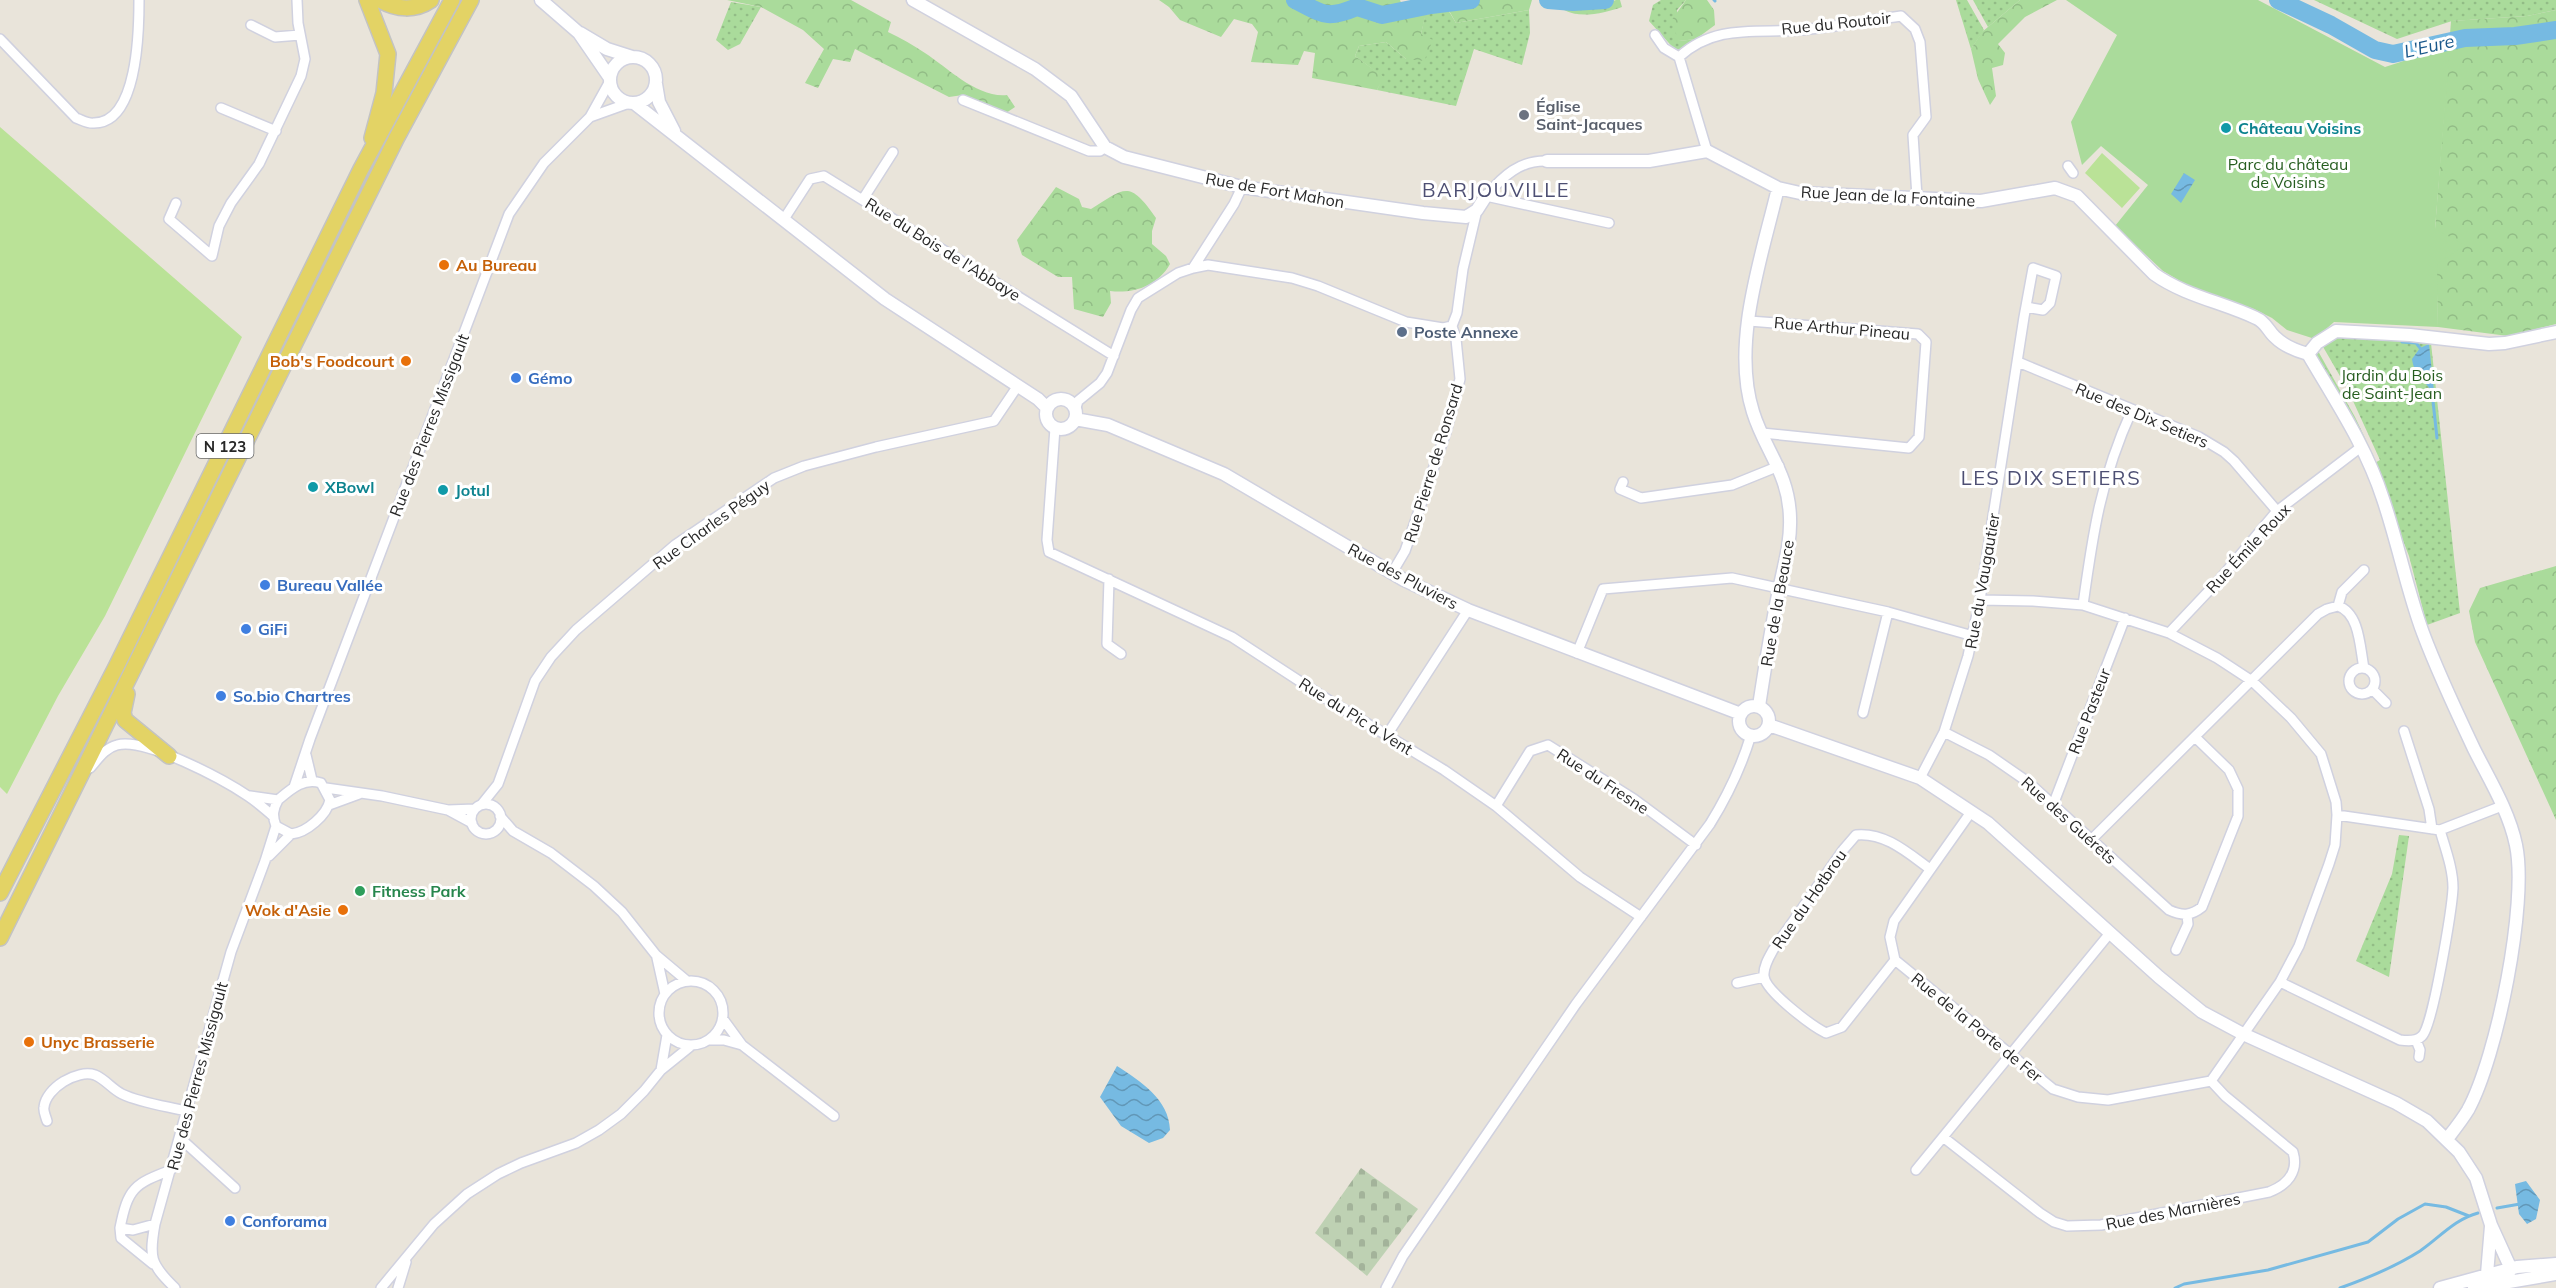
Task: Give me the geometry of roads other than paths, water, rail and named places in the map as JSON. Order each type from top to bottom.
[{"type":"main road","points":[[361,169],[384,93],[388,54],[367,0]]},
{"type":"main road","points":[[380,0],[399,8],[422,6],[431,0]]},
{"type":"main road","name":"N 123","points":[[0,893],[116,667],[361,169],[453,0]]},
{"type":"main road","name":"N 123","points":[[0,938],[396,139],[471,0]]},
{"type":"main road","points":[[130,677],[124,705],[125,720],[169,756]]},
{"type":"street","points":[[0,39],[76,118],[92,124],[103,122],[113,117],[124,100],[134,69],[139,0]]},
{"type":"street","points":[[176,204],[169,219],[212,256],[219,226],[231,203],[259,164],[301,76],[305,59],[297,0]]},
{"type":"street","points":[[542,0],[579,33],[607,49],[644,59],[650,63],[654,70],[659,102],[678,137]]},
{"type":"street","points":[[913,0],[1025,63],[1071,96],[1105,147],[1100,151],[1089,151],[963,100]]},
{"type":"street","name":"Rue du Routoir","points":[[1679,57],[1689,47],[1712,36],[1728,33],[1807,30],[1901,16],[1915,29],[1920,42],[1926,117],[1912,135],[1917,197]]},
{"type":"street","points":[[251,25],[275,37],[300,35]]},
{"type":"street","points":[[579,33],[610,79],[614,94],[619,99],[632,103],[678,137],[885,299],[1038,399],[1047,408]]},
{"type":"street","points":[[1478,210],[1501,178],[1522,164],[1547,161],[1649,161],[1707,150],[1679,57],[1664,48],[1655,35]]},
{"type":"street","points":[[610,79],[615,65],[621,60],[632,57]]},
{"type":"street","name":"Rue des Pierres Missigault","points":[[294,787],[509,214],[544,163],[590,117],[610,79]]},
{"type":"street","points":[[632,103],[648,98],[656,84]]},
{"type":"street","name":"Rue des Pierres Missigault","points":[[590,117],[632,103]]},
{"type":"street","points":[[221,108],[276,131]]},
{"type":"street","name":"Rue de Fort Mahon","points":[[1105,147],[1124,157],[1242,187],[1423,213],[1466,217],[1478,210]]},
{"type":"street","name":"Rue Jean de la Fontaine","points":[[1707,150],[1778,188],[1800,193],[1981,201],[2054,188],[2077,196],[2154,274],[2184,291],[2258,318],[2276,338],[2308,354]]},
{"type":"street","points":[[862,199],[892,152]]},
{"type":"street","name":"Rue du Bois de l'Abbaye","points":[[784,219],[810,179],[824,176],[1114,356]]},
{"type":"street","points":[[1193,268],[1234,204],[1242,187]]},
{"type":"street","name":"Rue de la Beauce","points":[[1759,706],[1779,588],[1788,554],[1789,495],[1779,466],[1753,413],[1745,372],[1749,321],[1778,188]]},
{"type":"street","points":[[1486,196],[1609,223]]},
{"type":"street","name":"Rue Pierre de Ronsard","points":[[1392,573],[1405,551],[1446,432],[1460,379],[1452,326],[1457,314],[1463,269],[1478,210]]},
{"type":"street","points":[[1075,415],[1071,403],[1062,399],[1053,402],[1047,408],[1046,418],[1055,428],[1069,427],[1075,415],[1078,401],[1100,383],[1107,373],[1131,310],[1138,298],[1178,273],[1193,268],[1208,266],[1292,278],[1318,286],[1406,322],[1443,328],[1452,326]]},
{"type":"street","name":"Rue du Vaugautier","points":[[1920,778],[1944,732],[1973,636],[2018,363],[2025,307],[2033,268],[2056,276],[2050,303],[2043,310],[2025,307]]},
{"type":"street","name":"Rue Arthur Pineau","points":[[1749,321],[1918,334],[1926,342],[1919,436],[1909,448],[1762,433]]},
{"type":"street","points":[[2448,1139],[2475,1094],[2503,1003],[2518,880],[2516,845],[2502,806],[2435,663],[2419,622],[2383,497],[2350,422],[2308,354],[2329,333],[2336,331],[2410,335],[2489,344],[2505,344],[2556,332]]},
{"type":"street","name":"Rue des Dix Setiers","points":[[2018,363],[2199,437],[2224,452],[2277,511]]},
{"type":"street","name":"Rue Charles Péguy","points":[[478,807],[498,784],[535,681],[551,657],[576,630],[675,545],[774,478],[804,466],[876,447],[994,421],[1017,387]]},
{"type":"street","points":[[2084,605],[2096,515],[2106,474],[2132,410]]},
{"type":"street","name":"Rue des Pluviers","points":[[1075,415],[1108,425],[1224,474],[1392,573],[1468,610],[1740,714]]},
{"type":"street","name":"Rue du Pic à Vent","points":[[1055,428],[1047,540],[1049,552],[1232,637],[1444,770],[1496,806],[1580,877],[1641,917]]},
{"type":"street","name":"Rue Émile Roux","points":[[2169,633],[2220,579],[2277,511],[2361,447]]},
{"type":"street","points":[[1623,482],[1620,489],[1641,498],[1732,485],[1779,466]]},
{"type":"street","points":[[2338,606],[2342,592],[2364,570]]},
{"type":"street","points":[[1577,653],[1603,589],[1732,578],[1888,612],[1973,636]]},
{"type":"street","points":[[1109,579],[1107,644],[1121,654]]},
{"type":"street","points":[[1980,600],[2084,605],[2169,633],[2217,658],[2252,681],[2290,718],[2321,753],[2336,802],[2335,845],[2330,864],[2299,946],[2280,982],[2211,1081]]},
{"type":"street","points":[[2091,840],[2318,614],[2338,606],[2350,613],[2364,669]]},
{"type":"street","points":[[1387,735],[1468,610]]},
{"type":"street","points":[[1863,713],[1888,612]]},
{"type":"street","name":"Rue Pasteur","points":[[2053,805],[2125,618]]},
{"type":"street","points":[[2357,669],[2369,671],[2374,678],[2372,688],[2368,693],[2360,694],[2350,687],[2350,675],[2357,669]]},
{"type":"street","points":[[2372,688],[2386,703]]},
{"type":"street","points":[[1759,706],[1768,715],[1769,725],[1763,733],[1751,735],[1741,729],[1740,714],[1747,707],[1759,706]]},
{"type":"street","points":[[1769,725],[1920,778],[1988,823],[2159,977],[2202,1012],[2243,1034],[2396,1103],[2427,1121],[2448,1139],[2476,1178],[2490,1222],[2511,1269]]},
{"type":"street","points":[[2280,982],[2400,1040],[2416,1040],[2426,1030],[2445,945],[2453,886],[2450,864],[2429,809],[2404,731]]},
{"type":"street","name":"Rue des Guérets","points":[[1944,732],[1981,750],[2010,768],[2169,910],[2187,915]]},
{"type":"street","points":[[1386,1288],[1403,1256],[1576,1004],[1696,845],[1728,795],[1743,762],[1751,735]]},
{"type":"street","points":[[2176,950],[2188,924],[2187,915],[2195,913],[2202,907],[2238,816],[2238,789],[2229,770],[2195,737]]},
{"type":"street","points":[[78,781],[104,753],[118,744],[138,744],[192,764],[248,796],[291,834],[306,829],[329,805],[361,794]]},
{"type":"street","name":"Rue du Fresne","points":[[1496,806],[1530,751],[1548,745],[1634,799],[1696,845]]},
{"type":"street","points":[[306,755],[312,780]]},
{"type":"street","points":[[274,821],[278,800],[294,787],[312,780],[321,783],[326,788],[329,794],[329,805]]},
{"type":"street","name":"Rue Charles Péguy","points":[[498,784],[499,813]]},
{"type":"street","points":[[326,788],[448,810],[489,804],[513,831],[551,853],[594,886],[622,912],[656,956],[687,981]]},
{"type":"street","points":[[248,796],[278,800]]},
{"type":"street","points":[[2337,816],[2436,829],[2502,806]]},
{"type":"street","points":[[472,824],[471,816],[478,807]]},
{"type":"street","points":[[448,810],[481,832],[513,831]]},
{"type":"street","name":"Rue de la Porte de Fer","points":[[1971,812],[1894,921],[1890,937],[1895,960],[2053,1089],[2078,1097],[2108,1100],[2211,1081]]},
{"type":"street","points":[[492,832],[498,827],[499,813]]},
{"type":"street","name":"Rue des Pierres Missigault","points":[[154,1264],[150,1250],[155,1224],[231,952],[265,861],[274,821]]},
{"type":"street","name":"Rue des Pierres Missigault","points":[[265,861],[291,834]]},
{"type":"street","name":"Rue du Hotbrou","points":[[1764,977],[1767,960],[1773,950],[1856,835],[1870,834],[1894,843],[1930,869]]},
{"type":"street","points":[[1916,1170],[2110,933]]},
{"type":"street","points":[[656,956],[665,994]]},
{"type":"street","points":[[1737,983],[1764,977],[1770,989],[1826,1034],[1842,1027],[1895,960]]},
{"type":"street","points":[[709,1040],[720,1027],[723,1019],[722,1005],[716,993],[704,983],[687,981],[675,985],[665,994],[658,1010],[659,1019],[667,1035],[682,1044],[692,1045],[709,1040],[724,1040],[742,1045]]},
{"type":"street","points":[[723,1019],[742,1045],[834,1116]]},
{"type":"street","points":[[661,1070],[667,1035]]},
{"type":"street","points":[[2416,1040],[2420,1050],[2419,1057]]},
{"type":"street","points":[[381,1288],[441,1216],[467,1194],[498,1174],[576,1143],[599,1130],[629,1107],[661,1070],[692,1045]]},
{"type":"street","points":[[47,1121],[43,1108],[47,1099],[64,1081],[72,1076],[84,1074],[94,1075],[125,1095],[186,1111]]},
{"type":"street","name":"Rue des Marnières","points":[[1943,1137],[2040,1213],[2054,1222],[2067,1226],[2102,1225],[2281,1187],[2291,1177],[2294,1167],[2293,1152],[2225,1096],[2211,1081]]},
{"type":"street","points":[[180,1138],[235,1188]]},
{"type":"street","points":[[171,1170],[142,1181],[134,1188],[124,1208],[120,1228],[121,1238],[154,1264],[175,1288]]},
{"type":"street","points":[[2490,1222],[2495,1280]]},
{"type":"street","points":[[120,1228],[133,1230],[155,1224]]},
{"type":"street","points":[[398,1288],[409,1255]]},
{"type":"street","points":[[2474,1288],[2495,1280],[2511,1269],[2556,1264]]},
{"type":"street","points":[[2495,1280],[2511,1269]]},
{"type":"street","points":[[2440,1288],[2556,1274]]},
{"type":"water","points":[[2184,173],[2195,180],[2181,203],[2171,194]]},
{"type":"water","points":[[2429,344],[2434,391],[2432,392],[2417,373],[2412,359],[2420,348]]},
{"type":"water","points":[[1117,1066],[1152,1092],[1165,1109],[1170,1130],[1163,1138],[1149,1143],[1121,1126],[1100,1097]]},
{"type":"water","points":[[2526,1181],[2540,1200],[2536,1219],[2527,1224],[2519,1214],[2515,1184]]},
{"type":"waterway","points":[[1295,0],[1325,14],[1338,13],[1357,7],[1382,15],[1471,0]]},
{"type":"waterway","points":[[1548,0],[1573,2],[1605,0]]},
{"type":"waterway","name":"L'Eure","points":[[2278,0],[2331,25],[2375,50],[2393,54],[2465,38],[2515,36],[2556,30]]},
{"type":"waterway","points":[[2402,342],[2416,343],[2420,348]]},
{"type":"waterway","points":[[2432,392],[2437,438]]},
{"type":"waterway","points":[[2175,1288],[2184,1284],[2268,1270],[2368,1242],[2398,1219],[2425,1204],[2446,1207],[2469,1216]]},
{"type":"waterway","points":[[2497,1208],[2520,1204]]},
{"type":"waterway","points":[[2340,1288],[2401,1262],[2420,1251],[2455,1224],[2478,1213]]},
{"type":"place","name":"Église Saint-Jacques","points":[[1524,115]]},
{"type":"place","name":"Château Voisins","points":[[2226,128]]},
{"type":"place","name":"Au Bureau","points":[[444,265]]},
{"type":"place","name":"Poste Annexe","points":[[1402,332]]},
{"type":"place","name":"Bob's Foodcourt","points":[[406,361]]},
{"type":"place","name":"Gémo","points":[[516,378]]},
{"type":"place","name":"XBowl","points":[[313,487]]},
{"type":"place","name":"Jotul","points":[[443,490]]},
{"type":"place","name":"Bureau Vallée","points":[[265,585]]},
{"type":"place","name":"GiFi","points":[[246,629]]},
{"type":"place","name":"So.bio Chartres","points":[[221,696]]},
{"type":"place","name":"Fitness Park","points":[[360,891]]},
{"type":"place","name":"Wok d'Asie","points":[[343,910]]},
{"type":"place","name":"Unyc Brasserie","points":[[29,1042]]},
{"type":"place","name":"Conforama","points":[[230,1221]]},
{"type":"district","name":"BARJOUVILLE","points":[[1496,189]]},
{"type":"district","name":"LES DIX SETIERS","points":[[2051,477]]},
{"type":"park label","name":"Parc du château de Voisins","points":[[2288,173]]},
{"type":"park label","name":"Jardin du Bois de Saint-Jean","points":[[2392,384]]}]
